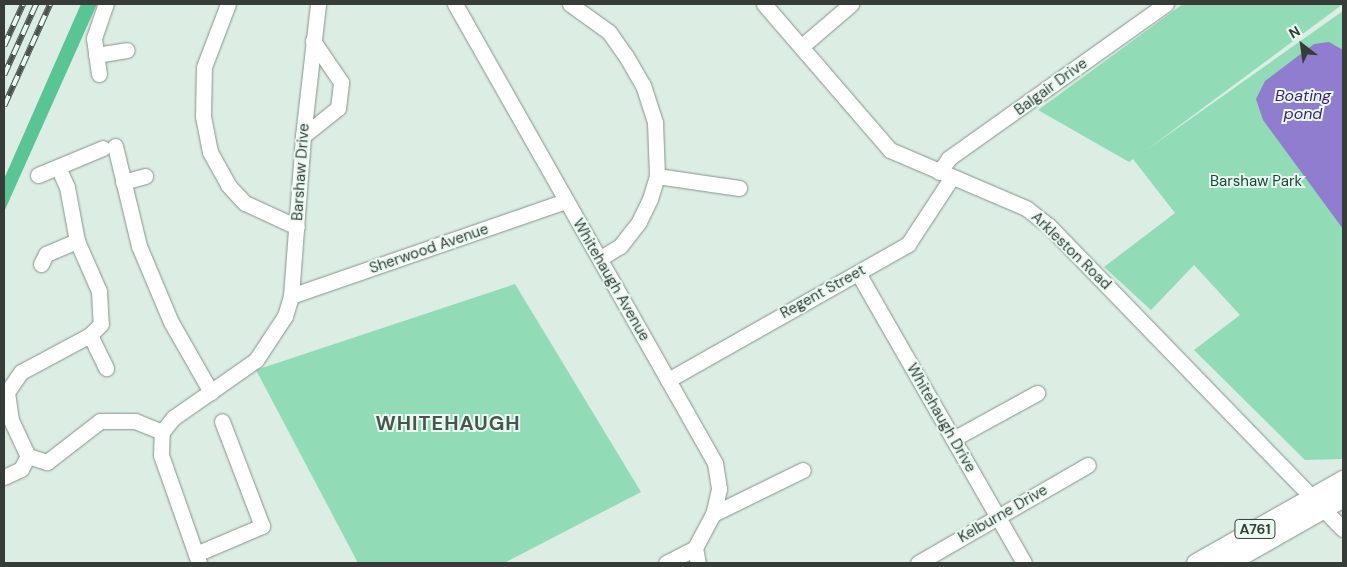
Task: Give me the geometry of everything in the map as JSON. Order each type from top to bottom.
[{"type":"main road","name":"A761","points":[[1227,563],[1319,501],[1343,480]]},
{"type":"main road","name":"A761","points":[[1196,563],[1319,501],[1343,497]]},
{"type":"street","points":[[99,74],[94,38],[106,4]]},
{"type":"street","points":[[228,4],[204,67],[203,116],[210,152],[228,185],[245,203],[297,227]]},
{"type":"street","name":"Barshaw Drive","points":[[162,432],[173,418],[256,360],[274,337],[292,296],[303,136],[318,4]]},
{"type":"street","name":"Whitehaugh Avenue","points":[[455,4],[566,201],[601,258],[715,463],[719,489],[713,514],[696,556]]},
{"type":"street","points":[[570,4],[608,32],[643,85],[655,123],[657,176],[640,222],[620,246],[601,258]]},
{"type":"street","name":"Arkleston Road","points":[[764,4],[890,150],[1026,208],[1043,221],[1319,501],[1343,529]]},
{"type":"street","points":[[802,46],[851,4]]},
{"type":"street","name":"Balgair Drive","points":[[946,175],[949,158],[1166,4]]},
{"type":"street","points":[[303,136],[338,108],[340,90],[340,82],[313,41]]},
{"type":"street","points":[[96,55],[127,50]]},
{"type":"street","points":[[38,176],[109,147],[123,182],[138,246],[175,330],[211,392]]},
{"type":"street","points":[[28,456],[11,420],[7,392],[30,363],[90,335],[101,324],[104,309],[77,241],[67,187],[58,167]]},
{"type":"street","name":"Regent Street","points":[[668,380],[908,244],[946,175]]},
{"type":"street","points":[[123,182],[145,176]]},
{"type":"street","points":[[657,176],[739,188]]},
{"type":"street","name":"Sherwood Avenue","points":[[292,296],[566,201]]},
{"type":"street","points":[[41,264],[46,254],[77,241]]},
{"type":"street","name":"Whitehaugh Drive","points":[[858,273],[1024,563]]},
{"type":"street","points":[[90,335],[106,368]]},
{"type":"street","points":[[953,439],[1037,393]]},
{"type":"street","points":[[28,456],[55,460],[84,429],[107,419],[135,421],[162,432],[161,455],[198,559],[262,526],[222,421]]},
{"type":"street","points":[[4,477],[21,469],[28,456]]},
{"type":"street","name":"Kelburne Drive","points":[[918,563],[1088,465]]},
{"type":"street","points":[[713,514],[803,470]]},
{"type":"street","points":[[666,563],[696,556]]},
{"type":"green space","points":[[81,4],[97,4],[4,212],[4,179]]},
{"type":"green space","name":"Barshaw Park","points":[[1183,4],[1343,4],[1145,151],[1343,11],[1343,459],[1305,460],[1194,350],[1240,315],[1194,265],[1151,310],[1104,267],[1175,213],[1133,159],[1129,162],[1038,110]]},
{"type":"green space","points":[[515,284],[641,492],[504,563],[358,563],[256,370]]},
{"type":"water","name":"Boating pond","points":[[1329,42],[1343,50],[1343,229],[1263,120],[1256,99],[1265,81],[1314,44]]},
{"type":"railway","points":[[4,46],[23,4]]},
{"type":"railway","points":[[4,75],[36,4]]},
{"type":"railway","points":[[4,106],[50,4]]},
{"type":"district","name":"WHITEHAUGH","points":[[448,423]]}]
